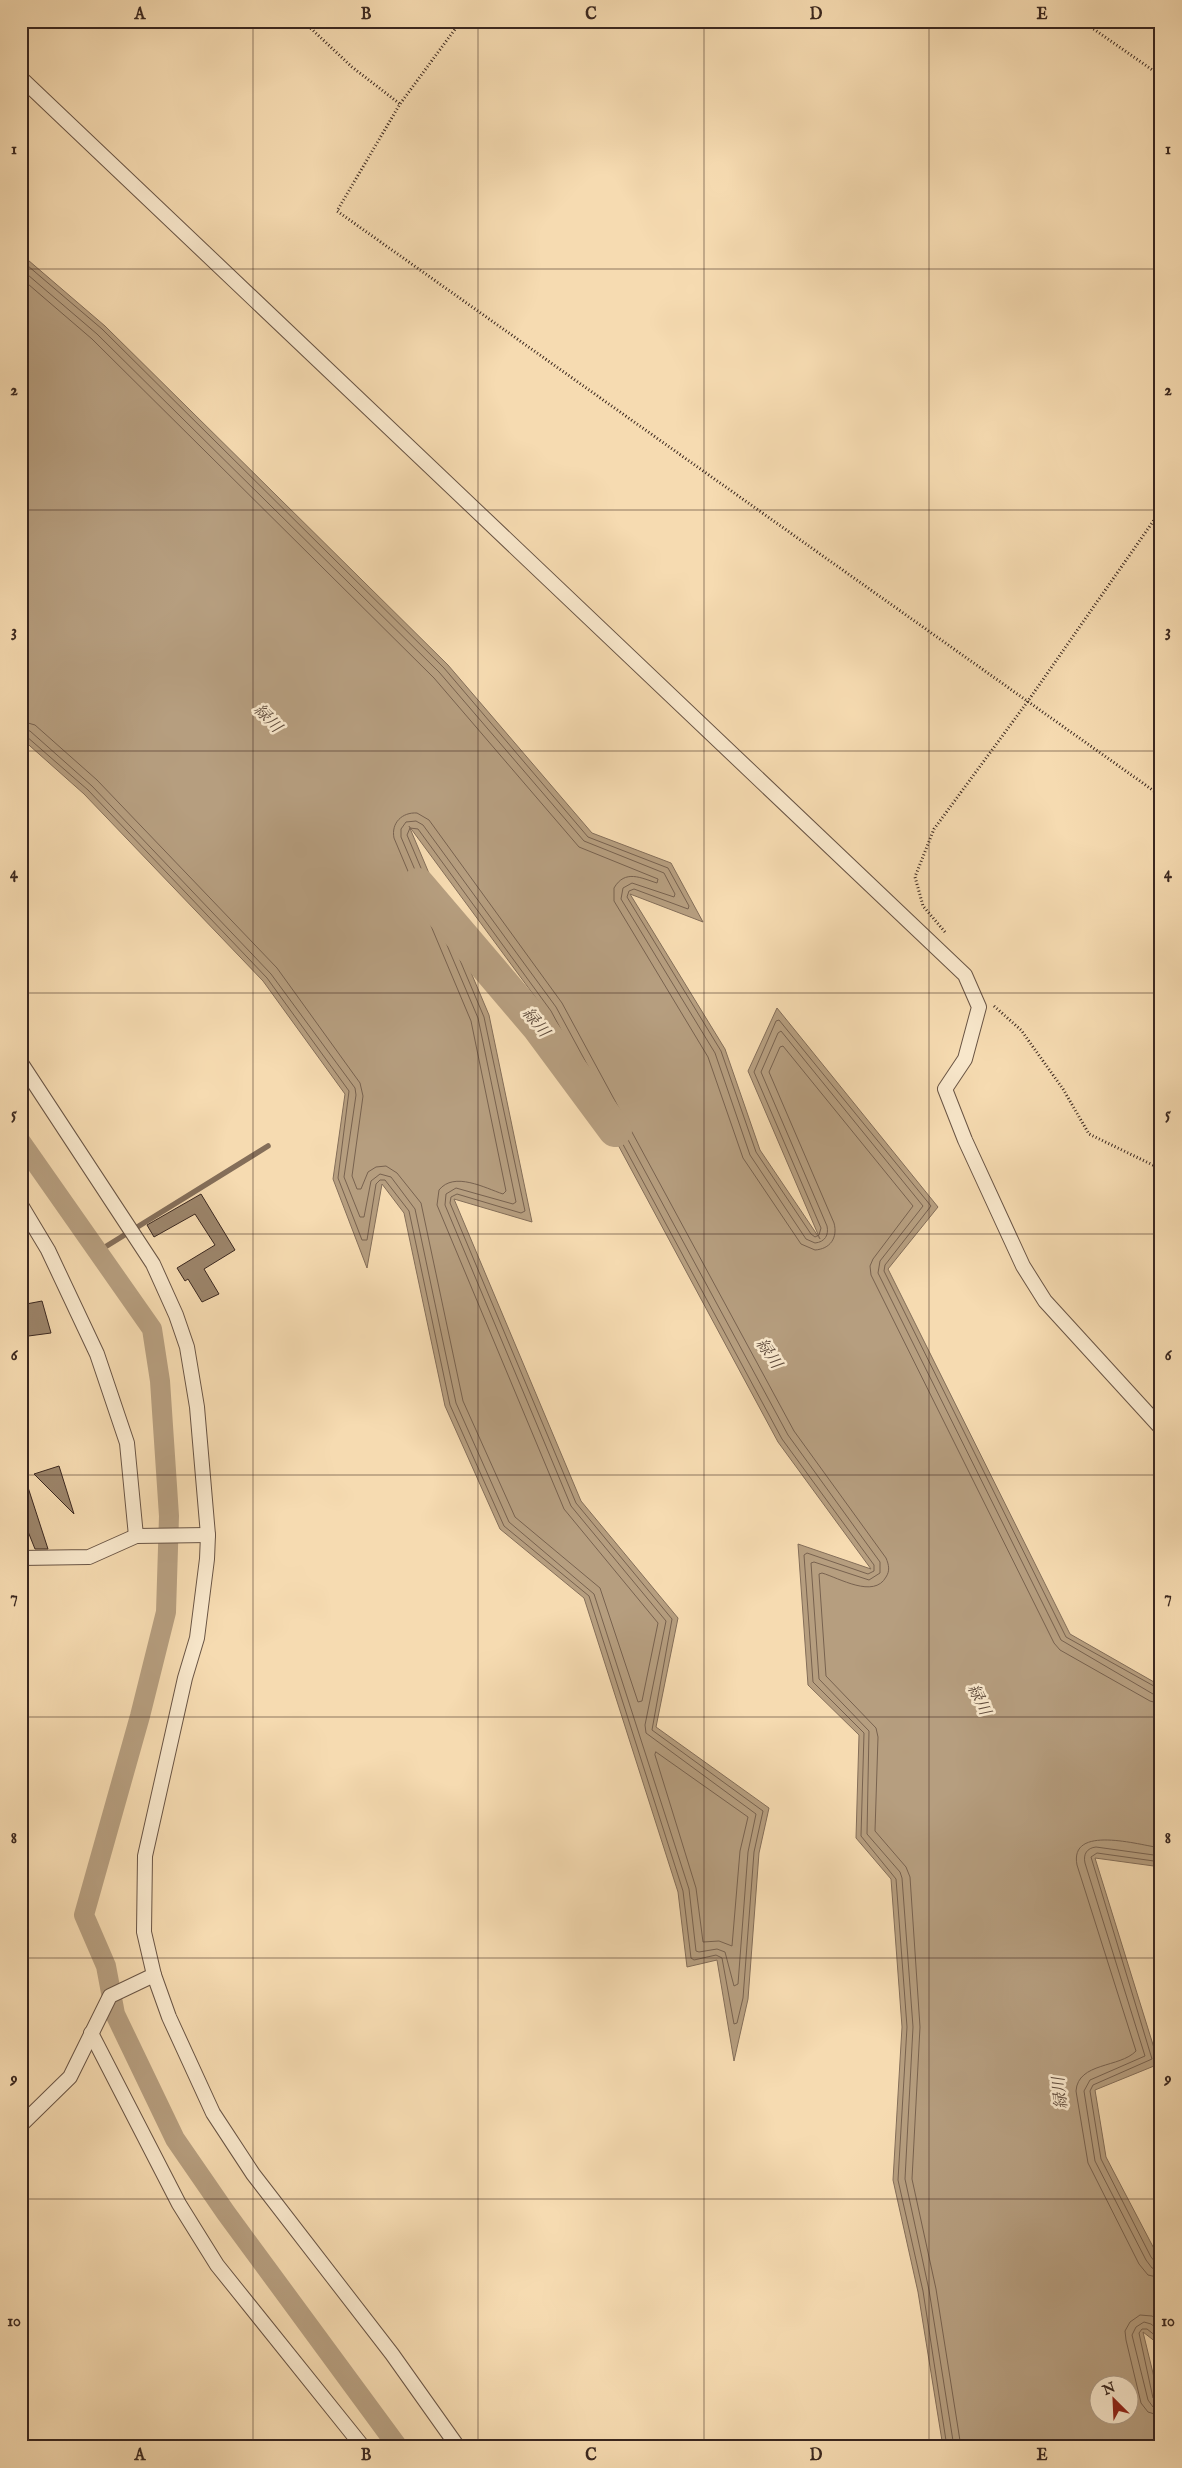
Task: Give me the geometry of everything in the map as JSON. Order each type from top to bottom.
[{"type":"street","points":[[21,78],[965,976],[979,1007],[965,1059],[945,1088],[965,1140],[1023,1266],[1045,1301],[1161,1428]]},
{"type":"street","points":[[21,1063],[152,1264],[176,1315],[187,1347],[197,1407],[208,1535],[198,1638],[185,1678],[146,1856],[144,1932],[154,1975],[169,2017],[213,2113],[254,2174],[392,2354],[458,2447]]},
{"type":"street","points":[[21,1205],[48,1250],[97,1354],[127,1443],[136,1536]]},
{"type":"street","points":[[21,1558],[89,1557],[136,1536],[208,1535]]},
{"type":"street","points":[[21,2125],[70,2077],[110,1996],[154,1975]]},
{"type":"street","points":[[91,2033],[179,2204],[217,2265],[363,2447]]},
{"type":"path","points":[[304,21],[352,66],[400,104]]},
{"type":"path","points":[[461,21],[400,104],[337,211],[1161,796]]},
{"type":"path","points":[[1082,21],[1161,76]]},
{"type":"path","points":[[946,933],[923,906],[915,876],[934,829],[1028,701],[1161,510]]},
{"type":"path","points":[[979,1007],[992,1005],[1021,1030],[1063,1088],[1089,1134],[1161,1169]]},
{"type":"water","points":[[21,254],[105,326],[448,665],[592,833],[671,863],[703,922],[630,894],[725,1049],[760,1150],[820,1239],[748,1071],[777,1008],[938,1207],[888,1269],[1070,1634],[1161,1686],[1161,1867],[1095,1858],[1159,2064],[1095,2090],[1106,2157],[1161,2262],[1161,2346],[1143,2332],[1161,2406],[1161,2447],[943,2447],[918,2292],[893,2180],[902,2027],[891,1879],[856,1838],[859,1735],[808,1685],[798,1544],[871,1569],[778,1442],[547,1013],[409,826],[489,1015],[532,1222],[454,1199],[581,1501],[678,1618],[656,1727],[769,1808],[759,1853],[748,1999],[734,2061],[717,1960],[687,1967],[678,1892],[584,1598],[500,1529],[445,1406],[404,1213],[382,1184],[367,1268],[333,1179],[345,1094],[263,981],[84,794],[21,738]]},
{"type":"building","points":[[201,1194],[235,1250],[204,1269],[219,1294],[202,1302],[188,1279],[185,1281],[177,1268],[215,1245],[195,1214],[154,1237],[147,1225]]},
{"type":"building","points":[[42,1301],[51,1333],[21,1337],[21,1305]]},
{"type":"building","points":[[59,1466],[74,1514],[34,1474]]},
{"type":"building","points":[[21,1475],[24,1475],[48,1549],[35,1549],[21,1514]]},
{"type":"waterway","name":"緑川","points":[[418,885],[538,1026],[615,1130]]},
{"type":"waterway","points":[[21,1142],[152,1329],[160,1381],[169,1516],[166,1612],[140,1716],[84,1915],[106,1966],[115,2014],[175,2139],[226,2213],[398,2447]]},
{"type":"waterway","points":[[97,1252],[268,1146]]}]
